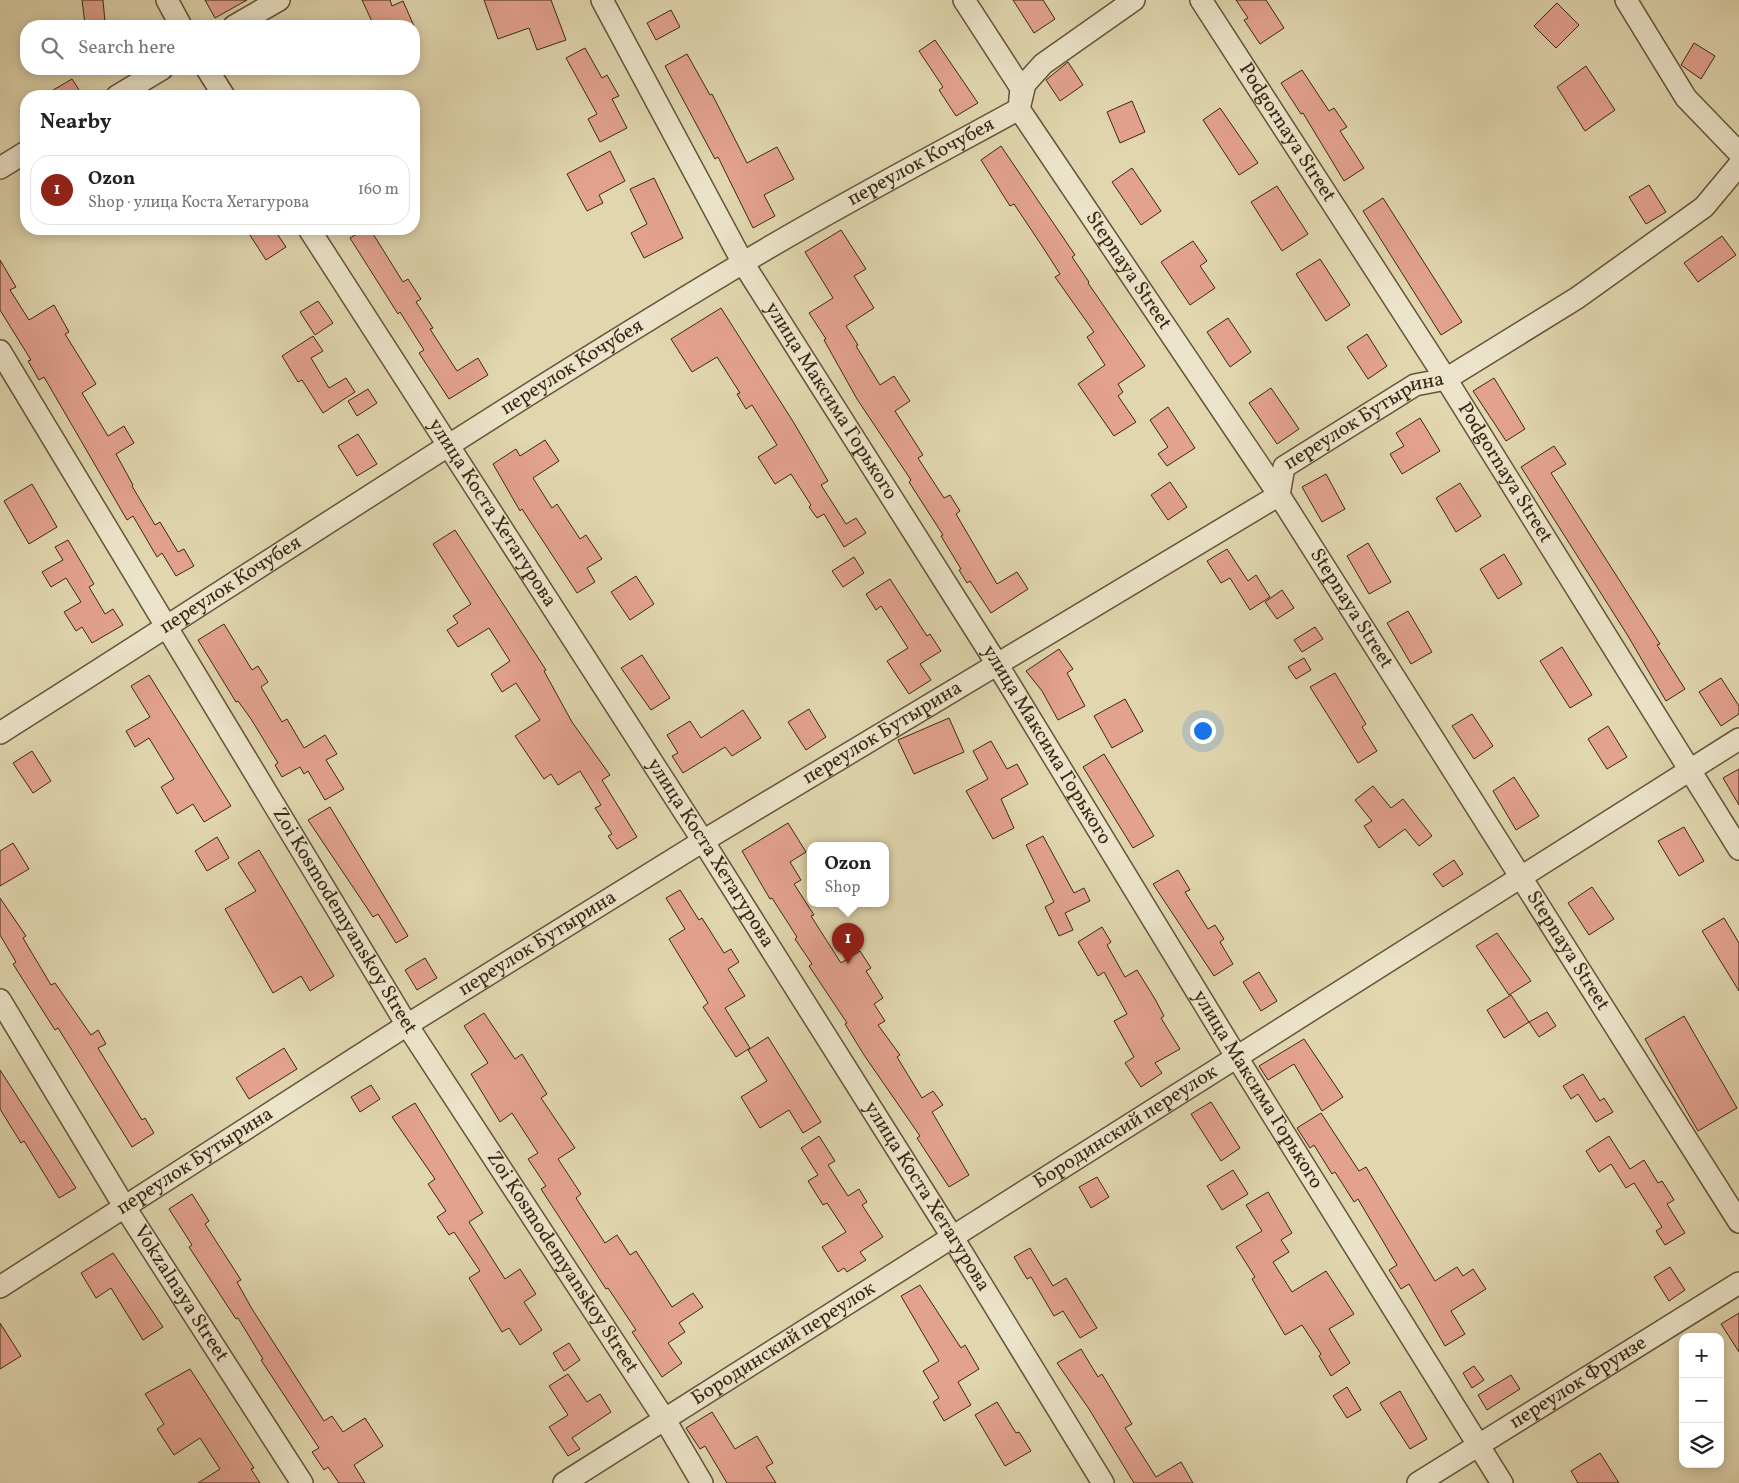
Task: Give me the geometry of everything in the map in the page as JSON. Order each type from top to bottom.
[{"type":"street","points":[[166,0],[178,20]]},
{"type":"street","points":[[244,20],[279,0]]},
{"type":"street","name":"улица Максима Горького","points":[[602,0],[743,263],[997,664],[1236,1056],[1502,1483]]},
{"type":"street","points":[[964,0],[1020,88],[1019,109]]},
{"type":"street","name":"переулок Кочубея","points":[[0,733],[447,446],[743,263],[1019,109],[1025,84],[1043,64],[1134,0]]},
{"type":"street","name":"Podgornaya Street","points":[[1201,0],[1446,379],[1739,849]]},
{"type":"street","points":[[1626,0],[1686,98],[1739,153]]},
{"type":"street","points":[[127,90],[152,75]]},
{"type":"street","points":[[211,75],[220,90]]},
{"type":"street","name":"Stepnaya Street","points":[[1019,109],[1279,495],[1739,1222]]},
{"type":"street","points":[[0,168],[20,156]]},
{"type":"street","name":"переулок Бутырина","points":[[0,1287],[407,1025],[703,841],[1279,495],[1284,467],[1415,385],[1446,379],[1577,298],[1704,207],[1739,165]]},
{"type":"street","name":"улица Коста Хетагурова","points":[[313,235],[703,841],[953,1238],[1103,1483]]},
{"type":"street","name":"Zoi Kosmodemyanskoy Street","points":[[0,351],[407,1025],[665,1420],[702,1483]]},
{"type":"street","name":"Бородинский переулок","points":[[564,1483],[1739,739]]},
{"type":"street","name":"Vokzalnaya Street","points":[[0,1000],[124,1206],[302,1483]]},
{"type":"street","name":"переулок Фрунзе","points":[[1418,1483],[1739,1283]]},
{"type":"building","points":[[82,0],[103,0],[105,20],[84,20]]},
{"type":"building","points":[[205,0],[247,0],[215,18]]},
{"type":"building","points":[[362,0],[390,0],[392,6],[403,1],[411,20],[371,20]]},
{"type":"building","points":[[484,0],[551,0],[566,40],[537,50],[529,28],[498,39]]},
{"type":"building","points":[[1013,0],[1043,0],[1055,19],[1034,33]]},
{"type":"building","points":[[1236,0],[1266,0],[1284,28],[1260,44],[1244,20],[1248,18]]},
{"type":"building","points":[[1557,3],[1579,25],[1556,48],[1534,26]]},
{"type":"building","points":[[671,10],[680,27],[656,40],[647,23]]},
{"type":"building","points":[[935,40],[978,103],[956,116],[939,90],[943,87],[919,51]]},
{"type":"building","points":[[1694,43],[1715,56],[1701,79],[1681,65]]},
{"type":"building","points":[[585,48],[602,78],[607,75],[619,96],[612,99],[627,128],[600,142],[588,119],[597,114],[566,58]]},
{"type":"building","points":[[687,54],[710,95],[712,94],[747,163],[777,147],[794,179],[764,195],[775,216],[753,228],[718,157],[715,159],[665,66]]},
{"type":"building","points":[[1068,62],[1083,85],[1060,101],[1046,80]]},
{"type":"building","points":[[1586,66],[1615,110],[1585,131],[1557,87]]},
{"type":"building","points":[[1302,70],[1329,111],[1334,108],[1347,127],[1340,131],[1364,168],[1344,181],[1303,113],[1301,114],[1281,83]]},
{"type":"building","points":[[72,79],[79,90],[53,90]]},
{"type":"building","points":[[1132,101],[1145,132],[1120,143],[1107,112]]},
{"type":"building","points":[[1220,108],[1258,163],[1239,175],[1203,120]]},
{"type":"building","points":[[1001,146],[1075,255],[1072,257],[1088,283],[1145,366],[1118,384],[1123,392],[1118,396],[1136,422],[1114,436],[1078,384],[1105,365],[1087,337],[1094,332],[1055,277],[1060,274],[1044,249],[1014,204],[1010,206],[981,160]]},
{"type":"building","points":[[610,151],[625,181],[599,195],[603,203],[587,211],[567,174]]},
{"type":"building","points":[[1132,168],[1161,211],[1141,225],[1112,182]]},
{"type":"building","points":[[654,178],[683,238],[644,258],[631,233],[647,224],[630,189]]},
{"type":"building","points":[[1649,185],[1666,212],[1646,224],[1629,197]]},
{"type":"building","points":[[1277,186],[1308,234],[1282,251],[1251,202]]},
{"type":"building","points":[[1383,198],[1462,322],[1441,335],[1363,211]]},
{"type":"building","points":[[841,230],[866,269],[854,276],[874,308],[846,326],[858,345],[856,346],[880,385],[894,376],[910,401],[895,411],[923,455],[918,458],[944,498],[950,495],[960,511],[956,514],[997,584],[1017,572],[1028,589],[991,613],[970,581],[967,583],[959,570],[961,569],[941,536],[943,535],[909,482],[911,480],[857,399],[824,340],[826,339],[809,313],[833,298],[805,252]]},
{"type":"building","points":[[250,235],[278,235],[286,247],[266,260]]},
{"type":"building","points":[[355,235],[374,235],[403,282],[408,279],[421,299],[416,302],[433,328],[430,329],[457,371],[478,358],[488,375],[449,399],[419,353],[424,350],[400,312],[398,314],[350,238]]},
{"type":"building","points":[[1722,236],[1736,255],[1698,282],[1684,263]]},
{"type":"building","points":[[1193,241],[1207,261],[1200,266],[1215,288],[1190,305],[1161,262]]},
{"type":"building","points":[[1320,259],[1350,305],[1326,321],[1296,274]]},
{"type":"building","points":[[0,260],[16,287],[10,290],[29,320],[54,305],[69,332],[65,334],[96,384],[82,393],[108,436],[124,426],[134,443],[116,454],[132,486],[155,525],[160,522],[178,552],[184,549],[194,566],[176,576],[162,553],[157,557],[133,516],[127,520],[44,377],[39,380],[28,361],[31,360],[0,310]]},
{"type":"building","points":[[318,301],[333,323],[315,335],[300,312]]},
{"type":"building","points":[[721,308],[794,423],[828,481],[821,485],[846,524],[856,518],[866,533],[844,547],[824,514],[817,518],[809,507],[811,505],[791,474],[775,484],[758,457],[777,445],[752,405],[746,409],[737,394],[740,393],[717,357],[692,372],[671,339]]},
{"type":"building","points":[[1228,318],[1251,352],[1230,367],[1207,332]]},
{"type":"building","points":[[1367,334],[1387,366],[1368,379],[1347,347]]},
{"type":"building","points":[[313,336],[323,351],[311,358],[329,388],[346,378],[355,392],[323,413],[302,380],[298,382],[282,356]]},
{"type":"building","points":[[1494,378],[1525,429],[1506,441],[1473,391]]},
{"type":"building","points":[[1271,388],[1299,429],[1277,444],[1249,403]]},
{"type":"building","points":[[368,389],[377,403],[357,416],[348,401]]},
{"type":"building","points":[[1168,407],[1195,448],[1167,466],[1158,454],[1168,447],[1150,420]]},
{"type":"building","points":[[1420,418],[1440,451],[1402,474],[1390,454],[1404,446],[1396,433]]},
{"type":"building","points":[[358,434],[377,464],[357,476],[338,446]]},
{"type":"building","points":[[545,440],[559,461],[533,478],[552,508],[557,504],[580,539],[586,535],[602,559],[587,568],[595,582],[577,593],[522,509],[520,511],[493,464],[516,449],[520,456]]},
{"type":"building","points":[[1554,446],[1566,464],[1551,473],[1660,644],[1657,645],[1685,689],[1666,701],[1628,636],[1521,467]]},
{"type":"building","points":[[1326,474],[1345,509],[1322,522],[1302,487]]},
{"type":"building","points":[[1170,482],[1187,507],[1168,520],[1151,495]]},
{"type":"building","points":[[1460,483],[1481,516],[1456,532],[1436,498]]},
{"type":"building","points":[[32,484],[57,527],[29,544],[4,501]]},
{"type":"building","points":[[455,530],[546,670],[544,671],[572,722],[610,775],[602,780],[637,837],[617,849],[608,836],[612,834],[595,808],[601,805],[580,771],[558,785],[551,774],[544,779],[515,736],[540,720],[516,683],[502,692],[491,674],[510,661],[489,628],[458,647],[447,630],[458,623],[453,616],[471,604],[433,544]]},
{"type":"building","points":[[68,540],[94,584],[89,587],[105,614],[113,609],[123,625],[92,643],[82,627],[76,631],[64,612],[81,602],[66,578],[51,587],[42,572],[63,560],[55,547]]},
{"type":"building","points":[[1368,543],[1391,582],[1369,594],[1347,556]]},
{"type":"building","points":[[1227,549],[1248,581],[1256,575],[1270,597],[1250,610],[1230,578],[1221,583],[1207,561]]},
{"type":"building","points":[[1504,554],[1522,584],[1498,599],[1480,569]]},
{"type":"building","points":[[854,557],[864,573],[843,587],[832,571]]},
{"type":"building","points":[[636,576],[654,604],[630,620],[611,592]]},
{"type":"building","points":[[890,579],[927,636],[930,634],[941,651],[920,664],[931,680],[909,694],[887,661],[908,648],[881,606],[876,610],[866,594]]},
{"type":"building","points":[[1282,590],[1294,608],[1277,619],[1265,602]]},
{"type":"building","points":[[1408,611],[1432,652],[1411,664],[1387,623]]},
{"type":"building","points":[[224,624],[252,670],[258,666],[268,682],[261,687],[282,722],[287,719],[304,748],[325,735],[337,754],[326,760],[344,789],[325,800],[308,771],[304,774],[300,767],[282,777],[275,765],[278,763],[251,719],[238,701],[236,702],[198,640]]},
{"type":"building","points":[[1315,627],[1323,639],[1302,652],[1294,640]]},
{"type":"building","points":[[1562,647],[1592,695],[1570,708],[1540,661]]},
{"type":"building","points":[[1059,649],[1073,669],[1067,673],[1085,706],[1058,720],[1042,691],[1026,671]]},
{"type":"building","points":[[642,655],[670,698],[651,710],[621,668]]},
{"type":"building","points":[[1304,658],[1311,670],[1296,679],[1288,667]]},
{"type":"building","points":[[1335,673],[1366,724],[1362,727],[1377,751],[1358,763],[1310,687]]},
{"type":"building","points":[[149,675],[231,806],[204,822],[193,804],[177,814],[161,787],[174,779],[149,738],[135,747],[126,731],[150,717],[131,686]]},
{"type":"building","points":[[1721,678],[1739,706],[1739,714],[1721,726],[1699,692]]},
{"type":"building","points":[[1125,699],[1143,731],[1112,748],[1094,716]]},
{"type":"building","points":[[809,709],[826,737],[806,750],[788,722]]},
{"type":"building","points":[[743,710],[761,738],[732,756],[725,747],[683,773],[672,756],[678,753],[667,735],[690,721],[701,738]]},
{"type":"building","points":[[1472,714],[1493,746],[1474,759],[1452,726]]},
{"type":"building","points":[[949,718],[964,752],[914,774],[898,740]]},
{"type":"building","points":[[1608,726],[1627,757],[1607,769],[1588,739]]},
{"type":"building","points":[[991,741],[1007,769],[1017,764],[1028,784],[1001,799],[1014,828],[993,839],[966,791],[988,779],[973,751]]},
{"type":"building","points":[[32,751],[51,781],[33,793],[13,763]]},
{"type":"building","points":[[1104,754],[1154,836],[1133,848],[1083,767]]},
{"type":"building","points":[[1739,769],[1739,805],[1723,778]]},
{"type":"building","points":[[1514,777],[1539,816],[1516,830],[1493,791]]},
{"type":"building","points":[[1373,786],[1391,808],[1403,799],[1432,836],[1419,846],[1405,829],[1379,848],[1364,826],[1372,821],[1355,800]]},
{"type":"building","points":[[330,807],[408,936],[396,943],[378,914],[373,917],[308,820]]},
{"type":"building","points":[[788,823],[806,852],[790,862],[801,880],[794,884],[807,907],[814,915],[811,916],[841,963],[860,951],[871,968],[866,971],[883,998],[874,1004],[885,1021],[878,1025],[900,1055],[897,1057],[922,1098],[933,1091],[943,1105],[932,1112],[969,1175],[949,1187],[917,1138],[920,1136],[864,1055],[845,1024],[847,1023],[809,966],[812,964],[795,939],[797,937],[772,898],[770,899],[742,851]]},
{"type":"building","points":[[1684,827],[1704,861],[1679,876],[1658,841]]},
{"type":"building","points":[[1043,836],[1074,893],[1084,888],[1090,901],[1065,913],[1073,930],[1059,936],[1045,907],[1054,902],[1026,845]]},
{"type":"building","points":[[217,837],[229,858],[207,871],[195,851]]},
{"type":"building","points":[[13,843],[29,869],[0,886],[0,851]]},
{"type":"building","points":[[259,850],[334,976],[310,991],[301,976],[273,993],[225,909],[256,891],[238,863]]},
{"type":"building","points":[[1454,860],[1463,874],[1443,887],[1433,874]]},
{"type":"building","points":[[1178,870],[1190,890],[1185,892],[1208,929],[1215,925],[1224,939],[1220,942],[1233,964],[1214,976],[1153,884]]},
{"type":"building","points":[[1592,887],[1614,919],[1589,935],[1568,903]]},
{"type":"building","points":[[680,890],[699,920],[702,918],[724,953],[731,949],[739,962],[728,969],[745,996],[725,1008],[750,1048],[736,1057],[703,1007],[708,1003],[669,939],[685,929],[666,898]]},
{"type":"building","points":[[0,898],[26,936],[23,938],[51,985],[55,983],[91,1035],[98,1030],[106,1044],[98,1048],[142,1120],[145,1118],[154,1133],[132,1147],[58,1028],[55,1030],[13,964],[16,962],[0,935]]},
{"type":"building","points":[[1724,918],[1739,943],[1739,991],[1702,931]]},
{"type":"building","points":[[1102,927],[1111,942],[1107,945],[1125,977],[1137,970],[1155,999],[1164,1016],[1161,1018],[1180,1049],[1155,1063],[1162,1073],[1141,1087],[1125,1063],[1134,1057],[1114,1021],[1127,1014],[1104,972],[1098,976],[1078,942]]},
{"type":"building","points":[[1497,933],[1531,981],[1509,995],[1476,946]]},
{"type":"building","points":[[425,958],[437,978],[417,990],[405,970]]},
{"type":"building","points":[[1259,972],[1277,1001],[1261,1011],[1243,982]]},
{"type":"building","points":[[1511,995],[1529,1022],[1504,1038],[1487,1010]]},
{"type":"building","points":[[1547,1012],[1556,1026],[1539,1037],[1529,1022]]},
{"type":"building","points":[[484,1013],[515,1059],[522,1054],[547,1094],[541,1098],[575,1148],[558,1159],[581,1194],[576,1198],[605,1243],[617,1235],[630,1255],[636,1251],[672,1307],[693,1293],[703,1307],[679,1323],[685,1332],[668,1343],[682,1363],[662,1377],[632,1332],[636,1330],[608,1288],[606,1289],[541,1189],[546,1186],[528,1159],[538,1153],[512,1113],[500,1122],[471,1074],[488,1063],[464,1026]]},
{"type":"building","points":[[1684,1016],[1737,1108],[1698,1131],[1645,1039]]},
{"type":"building","points":[[768,1037],[821,1122],[803,1133],[789,1110],[760,1128],[741,1097],[767,1081],[748,1050]]},
{"type":"building","points":[[1304,1039],[1343,1097],[1322,1111],[1294,1064],[1268,1080],[1259,1066]]},
{"type":"building","points":[[284,1048],[297,1069],[249,1099],[236,1078]]},
{"type":"building","points":[[0,1070],[76,1188],[59,1198],[24,1141],[21,1143],[0,1109]]},
{"type":"building","points":[[1583,1074],[1600,1101],[1604,1098],[1613,1112],[1596,1122],[1578,1094],[1571,1099],[1563,1086]]},
{"type":"building","points":[[371,1085],[380,1099],[360,1112],[351,1097]]},
{"type":"building","points":[[1211,1102],[1240,1148],[1221,1161],[1191,1114]]},
{"type":"building","points":[[415,1103],[483,1213],[469,1222],[505,1279],[520,1269],[536,1294],[524,1302],[542,1330],[520,1345],[509,1328],[502,1332],[469,1278],[480,1271],[454,1232],[449,1235],[437,1217],[446,1211],[428,1184],[435,1179],[392,1117]]},
{"type":"building","points":[[1321,1113],[1359,1171],[1366,1167],[1435,1281],[1457,1267],[1463,1276],[1473,1269],[1486,1289],[1451,1311],[1465,1334],[1445,1346],[1409,1284],[1401,1289],[1389,1270],[1397,1265],[1358,1199],[1354,1202],[1335,1172],[1332,1174],[1314,1145],[1310,1148],[1297,1128]]},
{"type":"building","points":[[819,1136],[835,1161],[828,1165],[848,1196],[859,1189],[867,1202],[862,1205],[883,1237],[860,1252],[866,1260],[847,1272],[844,1268],[838,1272],[822,1247],[846,1232],[827,1203],[823,1205],[808,1181],[818,1175],[801,1148]]},
{"type":"building","points":[[1609,1136],[1630,1169],[1644,1160],[1658,1183],[1662,1181],[1674,1200],[1667,1204],[1685,1233],[1665,1245],[1656,1231],[1662,1227],[1634,1183],[1626,1188],[1611,1164],[1599,1172],[1586,1151]]},
{"type":"building","points":[[1233,1170],[1248,1194],[1222,1210],[1207,1186]]},
{"type":"building","points":[[1097,1177],[1109,1197],[1091,1208],[1079,1187]]},
{"type":"building","points":[[1268,1192],[1292,1233],[1281,1240],[1289,1252],[1273,1262],[1292,1292],[1326,1271],[1354,1314],[1329,1329],[1350,1363],[1331,1376],[1319,1356],[1321,1354],[1302,1325],[1285,1335],[1252,1279],[1255,1277],[1236,1247],[1262,1231],[1246,1205]]},
{"type":"building","points":[[192,1194],[209,1221],[205,1224],[241,1280],[237,1282],[252,1309],[324,1421],[332,1416],[343,1432],[365,1418],[383,1446],[354,1465],[365,1483],[339,1483],[328,1467],[324,1470],[312,1452],[319,1448],[261,1360],[263,1359],[238,1318],[236,1319],[189,1247],[192,1245],[169,1209]]},
{"type":"building","points":[[1030,1248],[1053,1286],[1066,1278],[1097,1328],[1080,1338],[1063,1311],[1054,1316],[1031,1277],[1027,1279],[1014,1257]]},
{"type":"building","points":[[113,1253],[163,1327],[143,1340],[111,1288],[96,1298],[81,1273]]},
{"type":"building","points":[[1670,1267],[1685,1290],[1669,1301],[1654,1277]]},
{"type":"building","points":[[920,1285],[961,1348],[965,1345],[979,1369],[958,1382],[971,1405],[944,1421],[933,1402],[939,1398],[923,1371],[939,1361],[901,1296]]},
{"type":"building","points":[[1739,1313],[1739,1352],[1721,1324]]},
{"type":"building","points":[[0,1323],[21,1356],[0,1369]]},
{"type":"building","points":[[569,1343],[580,1360],[564,1371],[553,1353]]},
{"type":"building","points":[[1081,1349],[1098,1377],[1102,1374],[1132,1424],[1125,1428],[1156,1477],[1181,1462],[1193,1483],[1134,1483],[1089,1409],[1057,1363]]},
{"type":"building","points":[[1474,1366],[1484,1380],[1472,1388],[1463,1373]]},
{"type":"building","points":[[190,1369],[254,1468],[251,1469],[260,1483],[198,1483],[220,1469],[200,1438],[174,1455],[157,1429],[164,1424],[145,1394]]},
{"type":"building","points":[[568,1374],[587,1402],[600,1394],[611,1412],[572,1438],[580,1449],[568,1456],[549,1427],[568,1415],[549,1386]]},
{"type":"building","points":[[1511,1375],[1520,1389],[1487,1410],[1478,1395]]},
{"type":"building","points":[[1347,1387],[1361,1410],[1347,1418],[1333,1396]]},
{"type":"building","points":[[1400,1391],[1427,1439],[1410,1449],[1380,1403]]},
{"type":"building","points":[[997,1402],[1016,1433],[1019,1432],[1031,1451],[1005,1466],[975,1415]]},
{"type":"building","points":[[712,1412],[735,1449],[757,1436],[773,1463],[766,1467],[776,1483],[727,1483],[705,1446],[700,1449],[686,1428]]},
{"type":"building","points":[[1600,1453],[1619,1483],[1578,1483],[1571,1471]]},
{"type":"place","name":"Ozon","points":[[848,964]]}]
